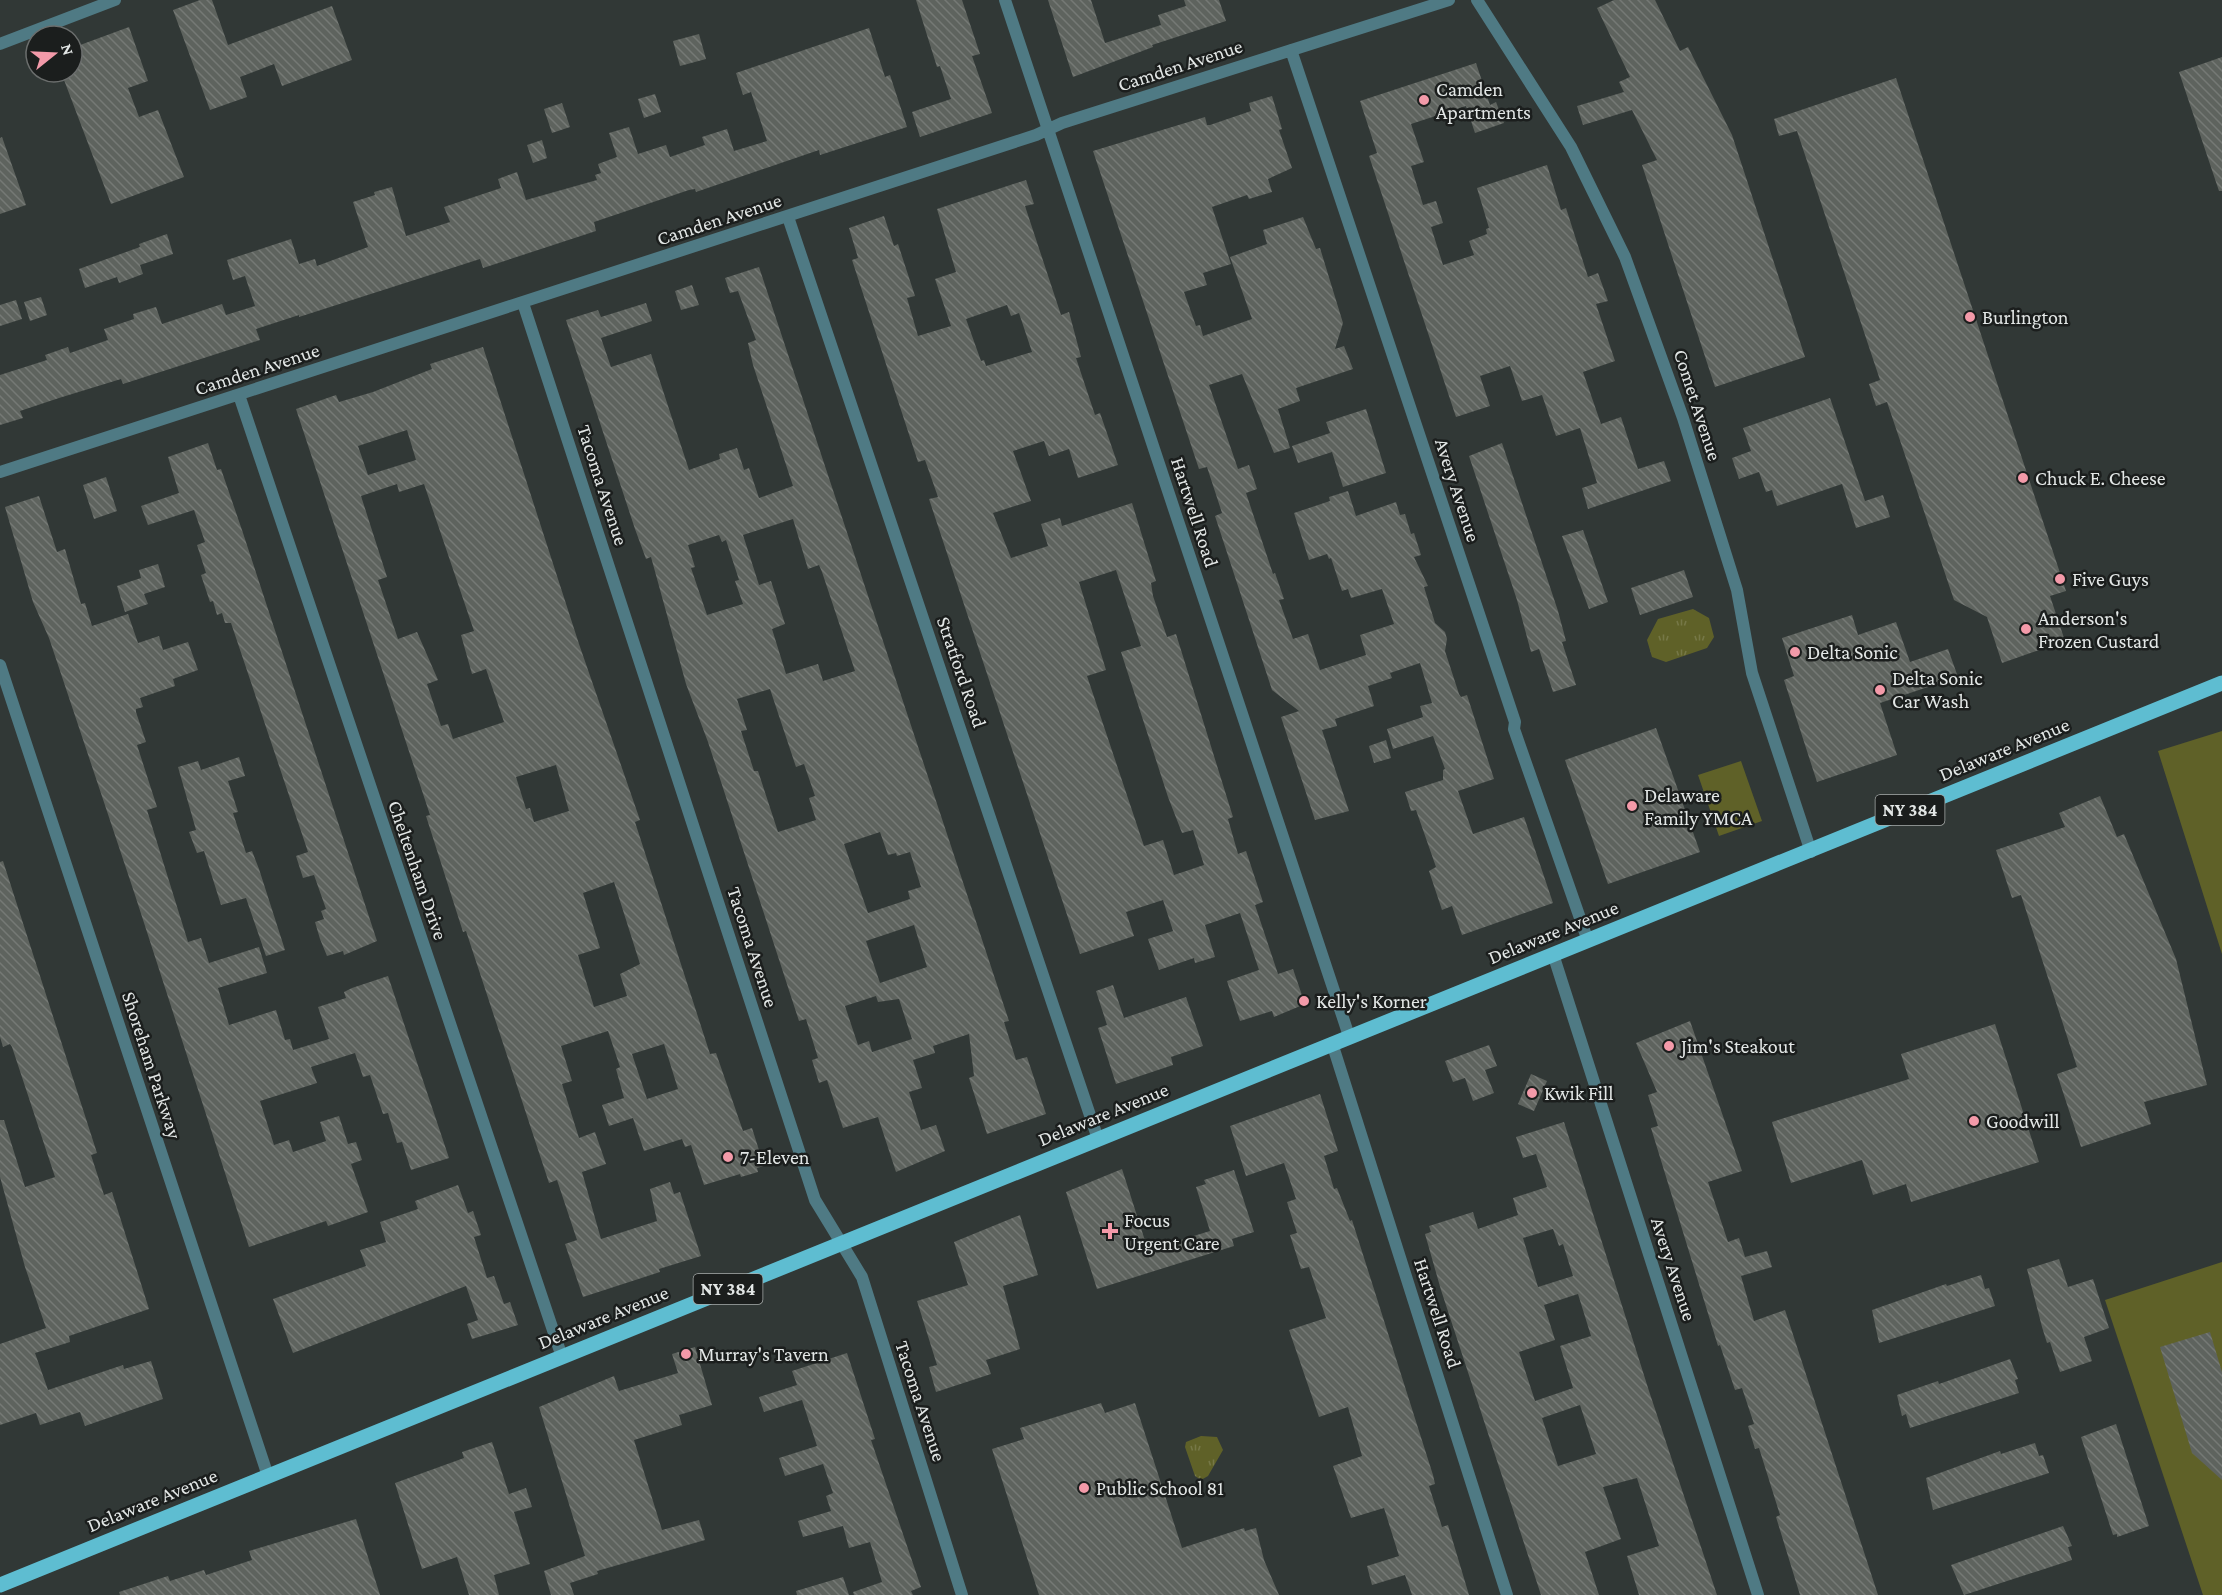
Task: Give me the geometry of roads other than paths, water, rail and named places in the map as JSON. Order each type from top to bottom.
[{"type":"main road","name":"Delaware Avenue","points":[[0,1585],[1349,1036],[1811,852],[2222,683]]},
{"type":"street","points":[[0,44],[115,0]]},
{"type":"street","name":"Hartwell Road","points":[[1005,0],[1349,1036]]},
{"type":"street","name":"Camden Avenue","points":[[0,472],[1449,0]]},
{"type":"street","name":"Comet Avenue","points":[[1477,0],[1571,147],[1625,257],[1648,316],[1737,590],[1752,673],[1811,852]]},
{"type":"street","name":"Avery Avenue","points":[[1291,50],[1512,711],[1514,729],[1588,940]]},
{"type":"street","name":"Stratford Road","points":[[788,217],[1098,1138]]},
{"type":"street","name":"Tacoma Avenue","points":[[523,303],[815,1200],[862,1277],[962,1595]]},
{"type":"street","name":"Cheltenham Drive","points":[[239,395],[562,1357]]},
{"type":"street","name":"Shoreham Parkway","points":[[0,666],[268,1476]]},
{"type":"street","name":"Avery Avenue","points":[[1553,954],[1758,1595]]},
{"type":"street","name":"Hartwell Road","points":[[1332,1043],[1507,1595]]},
{"type":"place","name":"Camden Apartments","points":[[1424,100]]},
{"type":"place","name":"Burlington","points":[[1970,317]]},
{"type":"place","name":"Chuck E. Cheese","points":[[2023,478]]},
{"type":"place","name":"Five Guys","points":[[2060,579]]},
{"type":"place","name":"Anderson's Frozen Custard","points":[[2026,629]]},
{"type":"place","name":"Delta Sonic","points":[[1795,652]]},
{"type":"place","name":"Delta Sonic Car Wash","points":[[1880,690]]},
{"type":"place","name":"Delaware Family YMCA","points":[[1632,806]]},
{"type":"place","name":"Kelly's Korner","points":[[1304,1001]]},
{"type":"place","name":"Jim's Steakout","points":[[1669,1046]]},
{"type":"place","name":"Kwik Fill","points":[[1532,1093]]},
{"type":"place","name":"Goodwill","points":[[1974,1121]]},
{"type":"place","name":"7-Eleven","points":[[728,1157]]},
{"type":"place","name":"Focus Urgent Care","points":[[1110,1231]]},
{"type":"place","name":"Murray's Tavern","points":[[686,1354]]},
{"type":"place","name":"Public School 81","points":[[1084,1488]]}]
